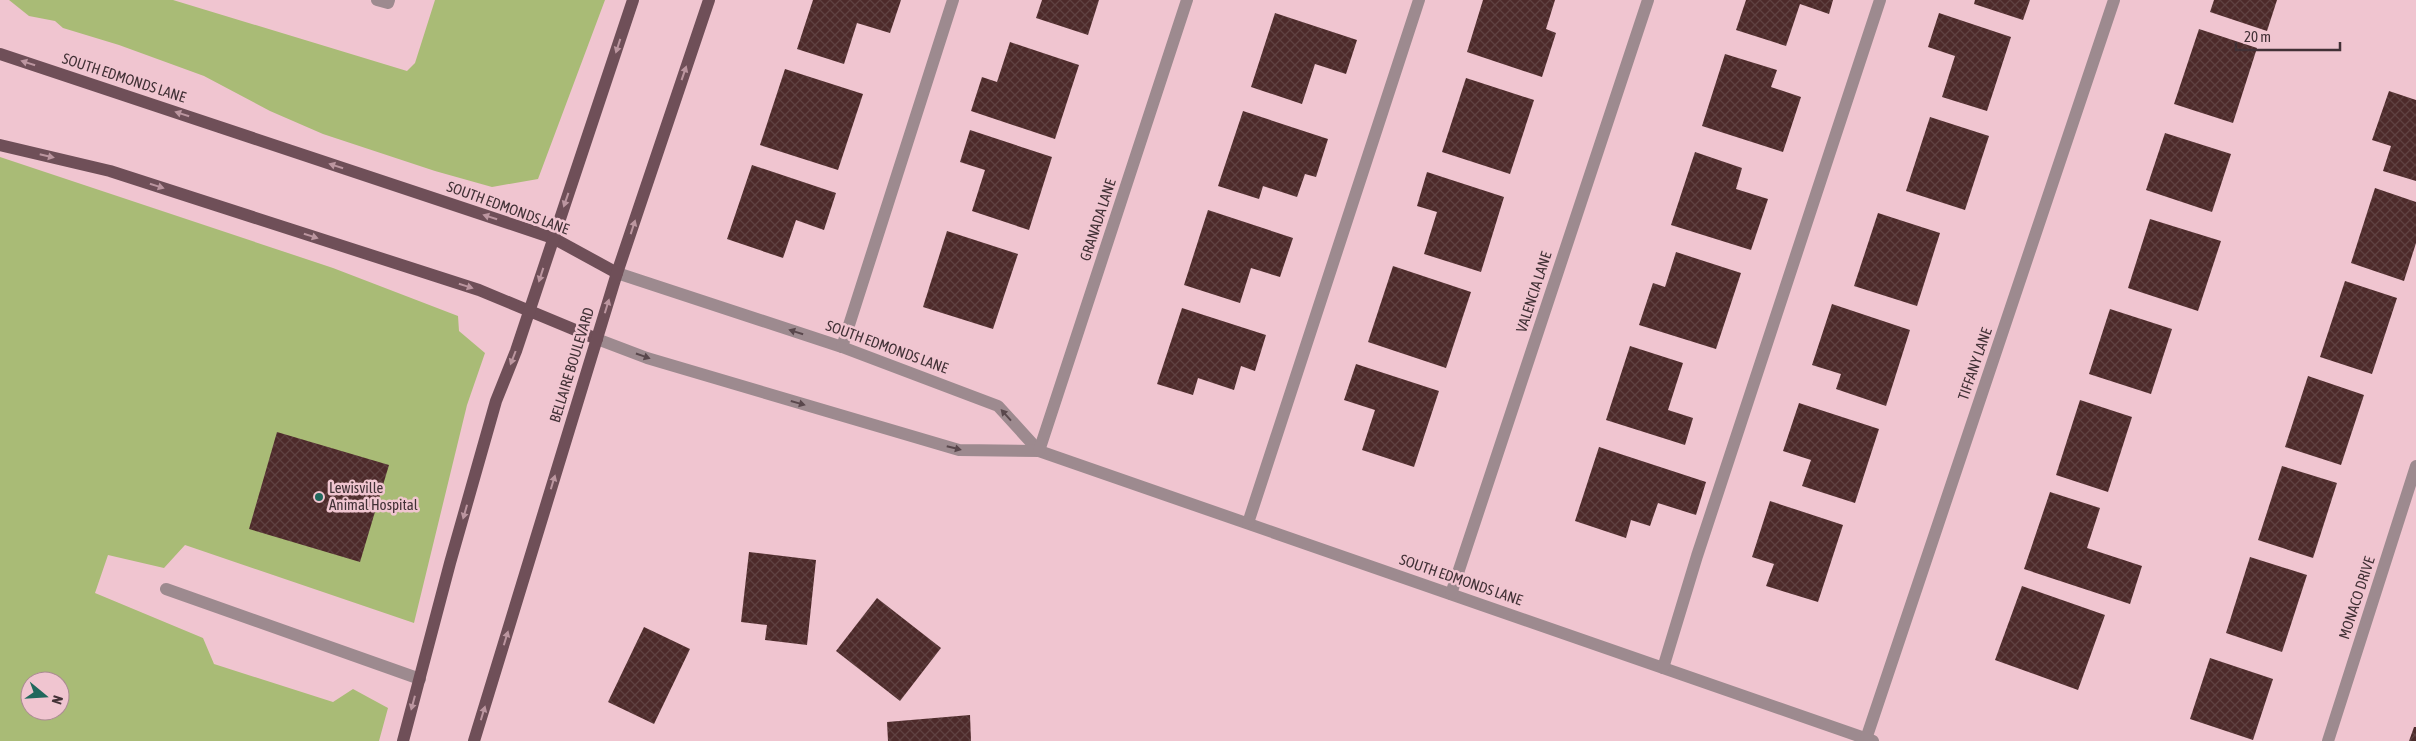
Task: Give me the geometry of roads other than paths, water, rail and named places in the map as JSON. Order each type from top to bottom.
[{"type":"main road","points":[[403,741],[496,400],[529,311],[633,0]]},
{"type":"main road","name":"BELLAIRE BOULEVARD","points":[[474,741],[617,273],[709,0]]},
{"type":"main road","name":"SOUTH EDMONDS LANE","points":[[0,54],[553,238],[617,273]]},
{"type":"main road","name":"SOUTH EDMONDS LANE","points":[[0,145],[110,171],[479,290],[597,340]]},
{"type":"street","points":[[377,0],[388,3],[389,0]]},
{"type":"street","points":[[842,347],[953,0]]},
{"type":"street","name":"GRANADA LANE","points":[[1039,451],[1188,0]]},
{"type":"street","points":[[1248,523],[1419,0]]},
{"type":"street","name":"VALENCIA LANE","points":[[1451,594],[1648,0]]},
{"type":"street","points":[[1663,668],[1697,556],[1880,0]]},
{"type":"street","name":"TIFFANY LANE","points":[[1870,740],[2114,0]]},
{"type":"street","name":"SOUTH EDMONDS LANE","points":[[617,273],[842,347],[998,406],[1039,451]]},
{"type":"street","name":"SOUTH EDMONDS LANE","points":[[597,340],[647,358],[960,450],[1039,451],[1870,740]]},
{"type":"street","name":"MONACO DRIVE","points":[[2328,741],[2416,466]]},
{"type":"street","points":[[166,588],[420,679]]},
{"type":"place","name":"Lewisville Animal Hospital","points":[[319,497]]}]
